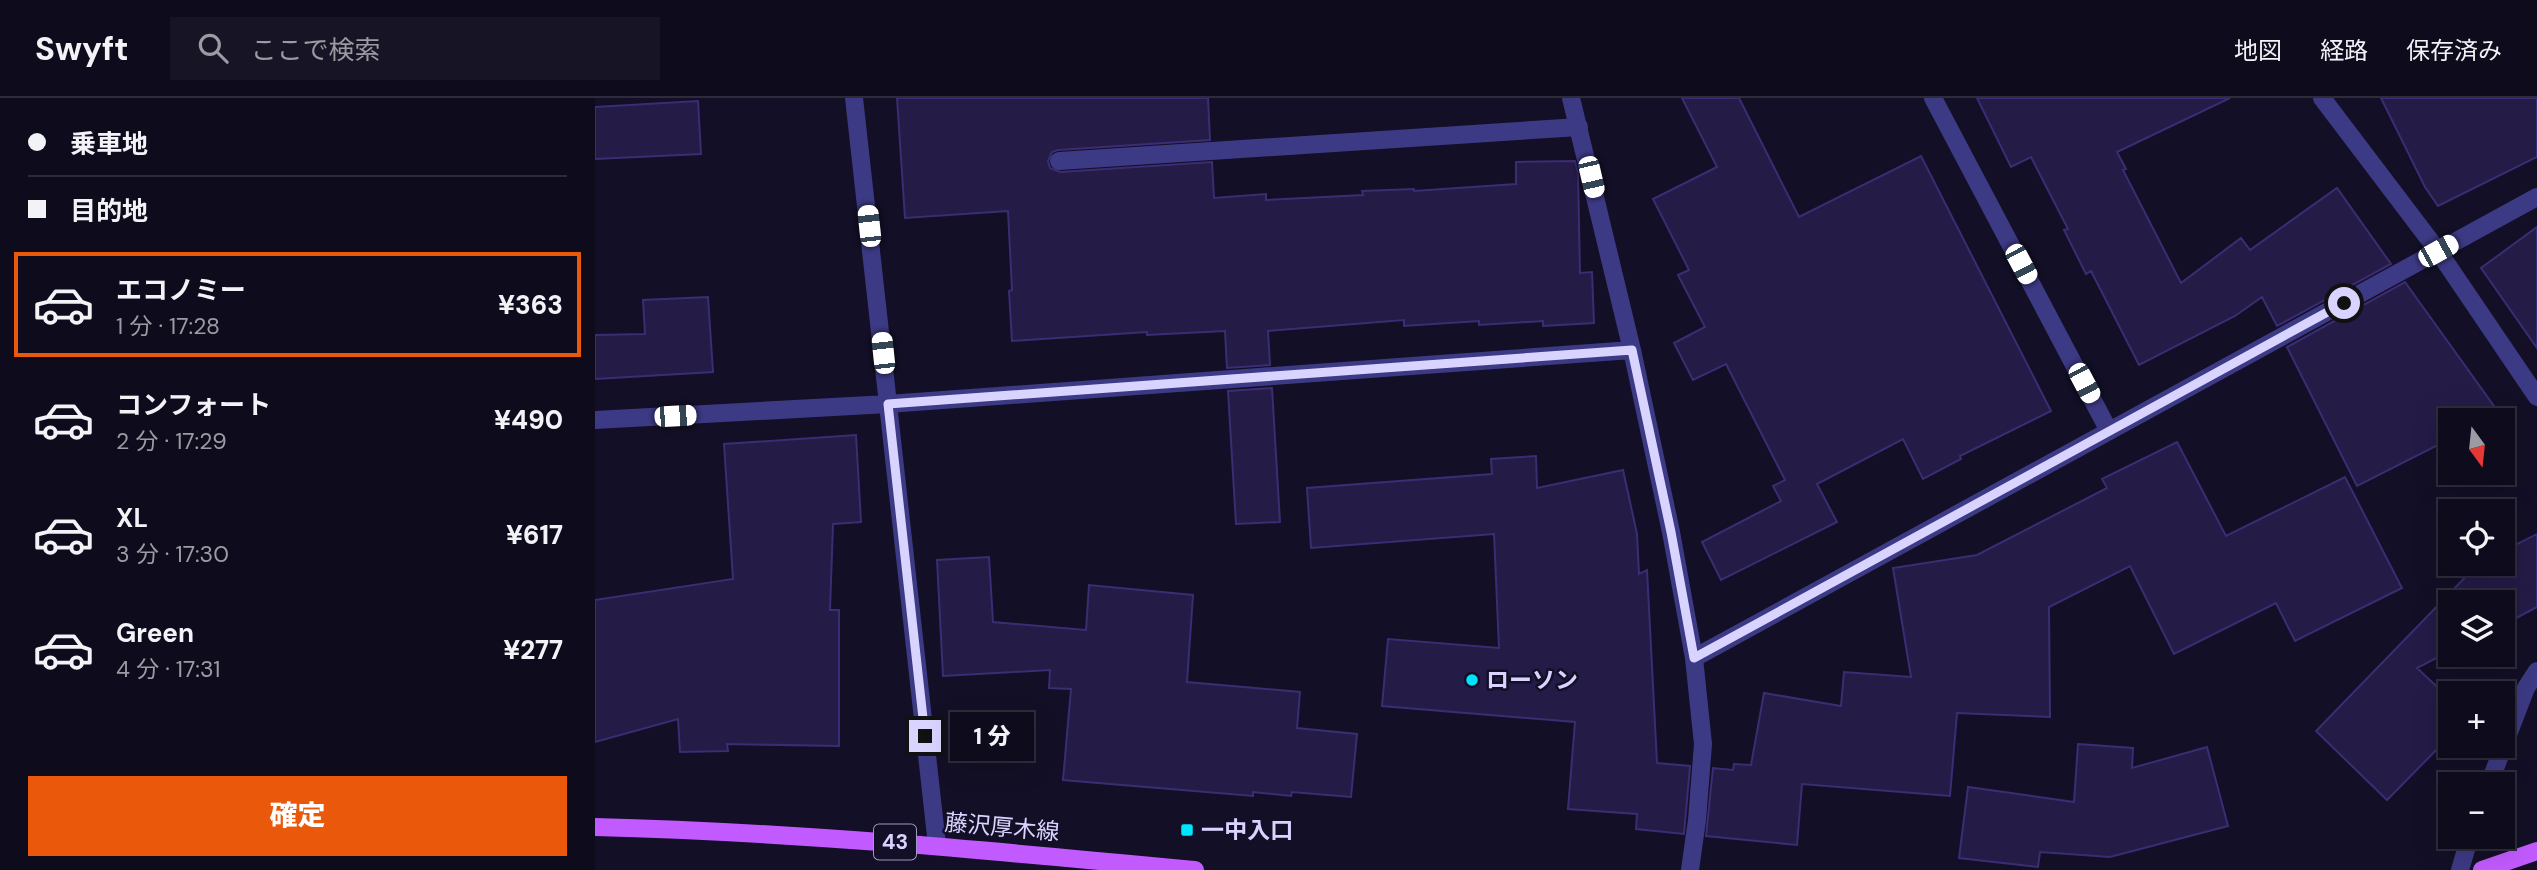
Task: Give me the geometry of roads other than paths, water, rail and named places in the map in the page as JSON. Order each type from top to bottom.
[{"type":"main road","name":"藤沢厚木線","points":[[595,827],[722,830],[937,845],[1195,870]]},
{"type":"main road","points":[[2482,870],[2537,851]]},
{"type":"street","points":[[854,98],[937,845]]},
{"type":"street","points":[[1571,98],[1632,350],[1671,532],[1694,658],[1703,744],[1690,870]]},
{"type":"street","points":[[1933,98],[2109,431]]},
{"type":"street","points":[[2322,98],[2438,251],[2537,397]]},
{"type":"street","points":[[1059,161],[1579,127]]},
{"type":"street","points":[[1694,658],[2537,197]]},
{"type":"street","points":[[595,420],[888,404],[1632,350]]},
{"type":"street","points":[[2494,772],[2526,688],[2537,671]]},
{"type":"street","points":[[2460,870],[2466,849]]},
{"type":"place","name":"ローソン","points":[[1472,680]]},
{"type":"place","name":"一中入口","points":[[1187,830]]}]
